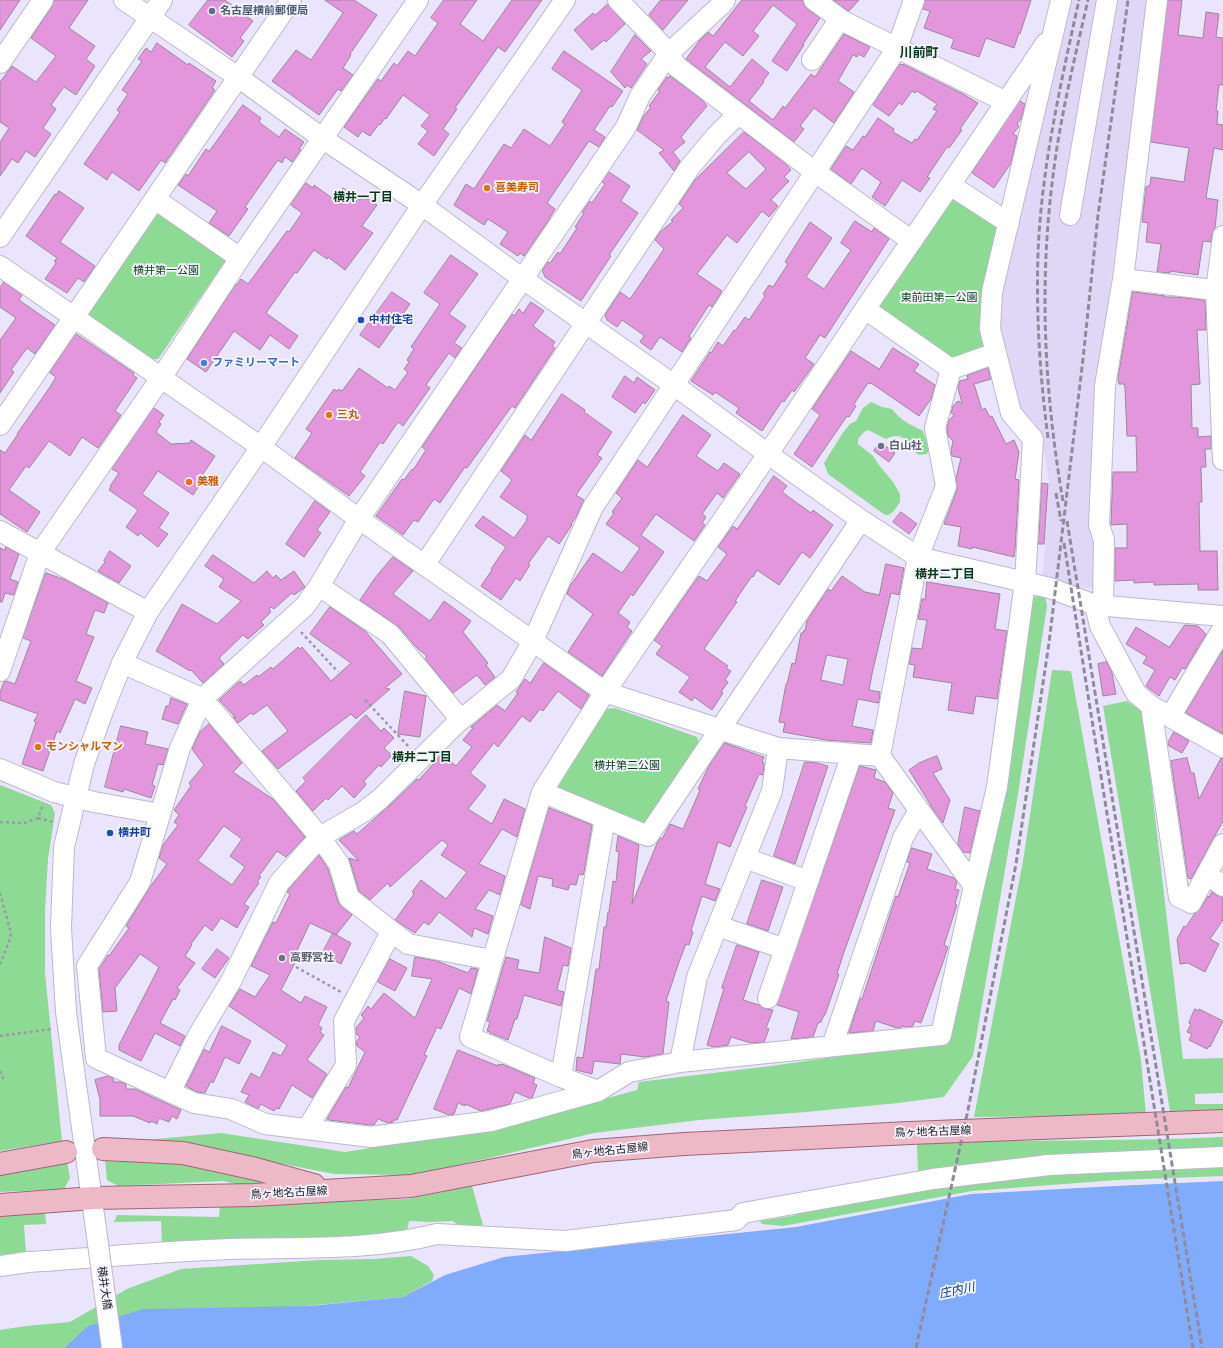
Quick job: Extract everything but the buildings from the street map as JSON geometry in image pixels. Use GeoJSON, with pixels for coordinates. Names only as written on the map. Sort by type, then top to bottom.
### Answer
{"type":"FeatureCollection","features":[{"type":"Feature","properties":{"kind":"main road","name":"鳥ヶ地名古屋線"},"geometry":{"type":"LineString","coordinates":[[0,1205],[93,1198],[254,1195],[411,1186],[593,1151],[684,1144],[910,1133],[1223,1121]]}},
{"type":"Feature","properties":{"kind":"main road"},"geometry":{"type":"LineString","coordinates":[[103,1149],[183,1153],[256,1169],[334,1190]]}},
{"type":"Feature","properties":{"kind":"main road"},"geometry":{"type":"LineString","coordinates":[[0,1164],[66,1152]]}},
{"type":"Feature","properties":{"kind":"street"},"geometry":{"type":"LineString","coordinates":[[0,63],[43,0]]}},
{"type":"Feature","properties":{"kind":"street"},"geometry":{"type":"LineString","coordinates":[[124,0],[238,77],[322,138],[422,205],[768,454],[861,520],[918,557],[1050,588],[1099,606],[1223,616]]}},
{"type":"Feature","properties":{"kind":"street"},"geometry":{"type":"LineString","coordinates":[[0,237],[162,0]]}},
{"type":"Feature","properties":{"kind":"street"},"geometry":{"type":"LineString","coordinates":[[0,425],[291,0]]}},
{"type":"Feature","properties":{"kind":"street"},"geometry":{"type":"LineString","coordinates":[[0,671],[40,553],[161,378],[240,258],[322,138],[418,0]]}},
{"type":"Feature","properties":{"kind":"street","name":"横井大橋"},"geometry":{"type":"LineString","coordinates":[[112,1348],[93,1198],[87,1166],[66,1012],[61,928],[64,847],[84,764],[122,663],[148,612],[261,447],[422,205],[565,0]]}},
{"type":"Feature","properties":{"kind":"street"},"geometry":{"type":"LineString","coordinates":[[618,0],[669,53],[676,66],[815,172],[912,240]]}},
{"type":"Feature","properties":{"kind":"street"},"geometry":{"type":"LineString","coordinates":[[725,0],[669,53],[640,96],[626,126],[359,519],[319,586],[305,606],[202,700],[180,748],[140,882],[87,966],[96,1058],[194,1103],[231,1109],[265,1124],[371,1137],[491,1121],[598,1091],[629,1072],[680,1062],[941,1035],[997,787],[1025,582],[1033,439],[1011,413],[990,329],[992,292],[1061,0]]}},
{"type":"Feature","properties":{"kind":"street"},"geometry":{"type":"LineString","coordinates":[[814,0],[840,18],[1006,102]]}},
{"type":"Feature","properties":{"kind":"street"},"geometry":{"type":"LineString","coordinates":[[170,1092],[199,1034],[231,981],[279,884],[320,837],[363,812],[380,799],[461,720],[511,679],[533,641],[593,507],[897,48],[914,0]]}},
{"type":"Feature","properties":{"kind":"street"},"geometry":{"type":"LineString","coordinates":[[1070,215],[1107,0]]}},
{"type":"Feature","properties":{"kind":"street"},"geometry":{"type":"LineString","coordinates":[[1157,0],[1122,280],[1105,386],[1099,525],[1104,540],[1099,606],[1100,626],[1136,694],[1151,706],[1223,747]]}},
{"type":"Feature","properties":{"kind":"street"},"geometry":{"type":"LineString","coordinates":[[812,60],[840,18]]}},
{"type":"Feature","properties":{"kind":"street"},"geometry":{"type":"LineString","coordinates":[[598,1091],[561,1077],[470,1037],[542,792],[605,692],[1052,34]]}},
{"type":"Feature","properties":{"kind":"street"},"geometry":{"type":"LineString","coordinates":[[425,564],[587,324],[690,167],[716,136],[738,114]]}},
{"type":"Feature","properties":{"kind":"street"},"geometry":{"type":"LineString","coordinates":[[950,185],[1009,223]]}},
{"type":"Feature","properties":{"kind":"street"},"geometry":{"type":"LineString","coordinates":[[155,199],[240,258]]}},
{"type":"Feature","properties":{"kind":"street"},"geometry":{"type":"LineString","coordinates":[[1223,236],[1219,291],[1223,460]]}},
{"type":"Feature","properties":{"kind":"street"},"geometry":{"type":"LineString","coordinates":[[0,266],[261,447],[359,519],[605,692],[778,748],[880,756]]}},
{"type":"Feature","properties":{"kind":"street"},"geometry":{"type":"LineString","coordinates":[[1122,280],[1219,291]]}},
{"type":"Feature","properties":{"kind":"street"},"geometry":{"type":"LineString","coordinates":[[865,308],[951,369]]}},
{"type":"Feature","properties":{"kind":"street"},"geometry":{"type":"LineString","coordinates":[[951,369],[996,353]]}},
{"type":"Feature","properties":{"kind":"street"},"geometry":{"type":"LineString","coordinates":[[951,369],[935,428],[946,486],[918,557],[880,756],[974,886]]}},
{"type":"Feature","properties":{"kind":"street"},"geometry":{"type":"LineString","coordinates":[[542,792],[648,836],[861,520]]}},
{"type":"Feature","properties":{"kind":"street"},"geometry":{"type":"LineString","coordinates":[[0,531],[148,612]]}},
{"type":"Feature","properties":{"kind":"street"},"geometry":{"type":"LineString","coordinates":[[319,586],[390,634],[461,720]]}},
{"type":"Feature","properties":{"kind":"street"},"geometry":{"type":"LineString","coordinates":[[1170,717],[1223,628]]}},
{"type":"Feature","properties":{"kind":"street"},"geometry":{"type":"LineString","coordinates":[[122,663],[197,696],[202,700],[320,837],[340,864],[349,898],[391,932],[408,944],[492,960]]}},
{"type":"Feature","properties":{"kind":"street"},"geometry":{"type":"LineString","coordinates":[[1151,706],[1179,897],[1191,903],[1223,844]]}},
{"type":"Feature","properties":{"kind":"street"},"geometry":{"type":"LineString","coordinates":[[680,1062],[697,977],[772,792],[778,748]]}},
{"type":"Feature","properties":{"kind":"street"},"geometry":{"type":"LineString","coordinates":[[768,998],[852,754]]}},
{"type":"Feature","properties":{"kind":"street"},"geometry":{"type":"LineString","coordinates":[[0,769],[54,792],[76,798],[160,814]]}},
{"type":"Feature","properties":{"kind":"street"},"geometry":{"type":"LineString","coordinates":[[832,1046],[903,838],[919,810]]}},
{"type":"Feature","properties":{"kind":"street"},"geometry":{"type":"LineString","coordinates":[[561,1077],[605,818]]}},
{"type":"Feature","properties":{"kind":"street"},"geometry":{"type":"LineString","coordinates":[[745,858],[808,881]]}},
{"type":"Feature","properties":{"kind":"street"},"geometry":{"type":"LineString","coordinates":[[1207,874],[1223,886]]}},
{"type":"Feature","properties":{"kind":"street"},"geometry":{"type":"LineString","coordinates":[[718,926],[785,949]]}},
{"type":"Feature","properties":{"kind":"street"},"geometry":{"type":"LineString","coordinates":[[307,1129],[346,1065],[344,1021],[391,932]]}},
{"type":"Feature","properties":{"kind":"street"},"geometry":{"type":"LineString","coordinates":[[0,1266],[28,1262],[229,1249],[362,1246],[416,1240],[437,1234],[565,1241],[736,1220],[743,1213],[949,1178],[1049,1165],[1223,1157]]}},
{"type":"Feature","properties":{"kind":"path"},"geometry":{"type":"LineString","coordinates":[[289,620],[338,672]]}},
{"type":"Feature","properties":{"kind":"path"},"geometry":{"type":"LineString","coordinates":[[365,700],[420,759]]}},
{"type":"Feature","properties":{"kind":"path"},"geometry":{"type":"LineString","coordinates":[[38,818],[44,802]]}},
{"type":"Feature","properties":{"kind":"path"},"geometry":{"type":"LineString","coordinates":[[0,822],[24,823],[38,818],[58,822]]}},
{"type":"Feature","properties":{"kind":"path"},"geometry":{"type":"LineString","coordinates":[[0,893],[11,933],[0,964]]}},
{"type":"Feature","properties":{"kind":"path"},"geometry":{"type":"LineString","coordinates":[[296,968],[355,1000]]}},
{"type":"Feature","properties":{"kind":"path"},"geometry":{"type":"LineString","coordinates":[[0,1036],[54,1029]]}},
{"type":"Feature","properties":{"kind":"path"},"geometry":{"type":"LineString","coordinates":[[0,1071],[3,1078],[0,1079]]}},
{"type":"Feature","properties":{"kind":"shaded area"},"geometry":{"type":"Polygon","coordinates":[[[1069,0],[1148,0],[1098,380],[1097,542],[1094,587],[1085,588],[1053,584],[1043,575],[1049,480],[1041,436],[1021,417],[996,326],[997,300],[1069,0]]]}},
{"type":"Feature","properties":{"kind":"green space","name":"東前田第一公園"},"geometry":{"type":"Polygon","coordinates":[[[958,196],[996,224],[999,235],[988,346],[952,362],[879,313],[880,304],[950,198],[958,196]]]}},
{"type":"Feature","properties":{"kind":"green space","name":"横井第一公園"},"geometry":{"type":"Polygon","coordinates":[[[160,209],[226,260],[158,359],[152,359],[89,315],[90,307],[154,211],[160,209]]]}},
{"type":"Feature","properties":{"kind":"green space"},"geometry":{"type":"Polygon","coordinates":[[[871,402],[882,407],[892,409],[902,419],[923,431],[929,449],[927,454],[919,455],[906,440],[898,436],[893,436],[886,439],[868,430],[858,439],[858,444],[873,456],[893,482],[900,494],[900,502],[893,512],[888,515],[885,515],[828,474],[824,463],[842,434],[850,424],[856,421],[863,408],[871,402]]]}},
{"type":"Feature","properties":{"kind":"green space"},"geometry":{"type":"Polygon","coordinates":[[[1045,594],[1047,606],[1018,794],[973,1056],[944,1097],[806,1112],[699,1120],[594,1133],[411,1175],[334,1174],[192,1146],[123,1142],[221,1133],[345,1152],[501,1127],[637,1090],[639,1082],[771,1066],[945,1041],[1031,598],[1045,594]]]}},
{"type":"Feature","properties":{"kind":"green space"},"geometry":{"type":"Polygon","coordinates":[[[1052,670],[1071,671],[1141,1060],[1146,1115],[974,1117],[1023,861],[1052,670]]]}},
{"type":"Feature","properties":{"kind":"green space"},"geometry":{"type":"Polygon","coordinates":[[[1127,701],[1143,712],[1183,1059],[1223,1058],[1223,1093],[1195,1094],[1195,1104],[1223,1104],[1223,1113],[1171,1117],[1103,706],[1127,701]]]}},
{"type":"Feature","properties":{"kind":"green space","name":"横井第二公園"},"geometry":{"type":"Polygon","coordinates":[[[615,708],[697,737],[701,747],[648,824],[642,827],[560,794],[556,784],[606,709],[615,708]]]}},
{"type":"Feature","properties":{"kind":"green space"},"geometry":{"type":"Polygon","coordinates":[[[0,785],[51,805],[55,813],[48,859],[45,911],[45,973],[62,1141],[0,1151],[0,785]]]}},
{"type":"Feature","properties":{"kind":"green space"},"geometry":{"type":"Polygon","coordinates":[[[1223,1137],[1223,1151],[918,1174],[917,1143],[1223,1137]]]}},
{"type":"Feature","properties":{"kind":"green space"},"geometry":{"type":"Polygon","coordinates":[[[67,1161],[70,1178],[64,1189],[0,1192],[0,1173],[67,1161]]]}},
{"type":"Feature","properties":{"kind":"green space"},"geometry":{"type":"Polygon","coordinates":[[[105,1161],[182,1164],[279,1183],[255,1188],[223,1181],[118,1186],[107,1180],[105,1161]]]}},
{"type":"Feature","properties":{"kind":"green space"},"geometry":{"type":"Polygon","coordinates":[[[1223,1165],[1223,1176],[1117,1180],[972,1191],[783,1226],[762,1224],[760,1221],[792,1216],[815,1208],[1010,1176],[1223,1165]]]}},
{"type":"Feature","properties":{"kind":"green space"},"geometry":{"type":"Polygon","coordinates":[[[472,1186],[483,1225],[459,1226],[453,1221],[409,1221],[407,1232],[360,1236],[162,1243],[161,1221],[114,1222],[117,1215],[219,1217],[220,1204],[408,1199],[472,1186]]]}},
{"type":"Feature","properties":{"kind":"green space"},"geometry":{"type":"Polygon","coordinates":[[[45,1213],[46,1224],[24,1225],[26,1253],[0,1255],[0,1215],[45,1213]]]}},
{"type":"Feature","properties":{"kind":"green space"},"geometry":{"type":"Polygon","coordinates":[[[411,1256],[428,1266],[434,1275],[432,1281],[403,1297],[89,1326],[64,1348],[0,1348],[0,1330],[70,1322],[127,1289],[181,1269],[411,1256]]]}},
{"type":"Feature","properties":{"kind":"water","name":"庄内川"},"geometry":{"type":"Polygon","coordinates":[[[1223,1181],[1223,1348],[64,1348],[88,1326],[143,1309],[310,1306],[403,1297],[445,1275],[504,1257],[796,1227],[971,1194],[1223,1181]]]}},
{"type":"Feature","properties":{"kind":"railway"},"geometry":{"type":"LineString","coordinates":[[1048,438],[1038,323],[1038,254],[1040,222],[1043,190],[1053,126],[1079,0]]}},
{"type":"Feature","properties":{"kind":"railway"},"geometry":{"type":"LineString","coordinates":[[1063,501],[1048,383],[1045,303],[1046,263],[1048,224],[1055,161],[1067,92],[1088,0]]}},
{"type":"Feature","properties":{"kind":"railway"},"geometry":{"type":"LineString","coordinates":[[916,1348],[968,1110],[1016,864],[1049,643],[1083,359],[1098,215],[1128,0]]}},
{"type":"Feature","properties":{"kind":"railway"},"geometry":{"type":"LineString","coordinates":[[1056,493],[1061,521]]}},
{"type":"Feature","properties":{"kind":"railway"},"geometry":{"type":"LineString","coordinates":[[1067,521],[1202,1348]]}},
{"type":"Feature","properties":{"kind":"railway"},"geometry":{"type":"LineString","coordinates":[[1064,543],[1193,1348]]}},
{"type":"Feature","properties":{"kind":"place","name":"名古屋横前郵便局"},"geometry":{"type":"Point","coordinates":[212,11]}},
{"type":"Feature","properties":{"kind":"place","name":"喜美寿司"},"geometry":{"type":"Point","coordinates":[487,188]}},
{"type":"Feature","properties":{"kind":"place","name":"中村住宅"},"geometry":{"type":"Point","coordinates":[361,320]}},
{"type":"Feature","properties":{"kind":"place","name":"ファミリーマート"},"geometry":{"type":"Point","coordinates":[204,363]}},
{"type":"Feature","properties":{"kind":"place","name":"三丸"},"geometry":{"type":"Point","coordinates":[329,415]}},
{"type":"Feature","properties":{"kind":"place","name":"白山社"},"geometry":{"type":"Point","coordinates":[881,446]}},
{"type":"Feature","properties":{"kind":"place","name":"美雅"},"geometry":{"type":"Point","coordinates":[189,482]}},
{"type":"Feature","properties":{"kind":"place","name":"モンシャルマン"},"geometry":{"type":"Point","coordinates":[38,747]}},
{"type":"Feature","properties":{"kind":"place","name":"横井町"},"geometry":{"type":"Point","coordinates":[110,833]}},
{"type":"Feature","properties":{"kind":"place","name":"高野宮社"},"geometry":{"type":"Point","coordinates":[282,958]}},
{"type":"Feature","properties":{"kind":"district","name":"川前町"},"geometry":{"type":"Point","coordinates":[919,53]}},
{"type":"Feature","properties":{"kind":"district","name":"横井一丁目"},"geometry":{"type":"Point","coordinates":[363,198]}},
{"type":"Feature","properties":{"kind":"district","name":"横井二丁目"},"geometry":{"type":"Point","coordinates":[945,575]}},
{"type":"Feature","properties":{"kind":"district","name":"横井二丁目"},"geometry":{"type":"Point","coordinates":[422,758]}}]}
